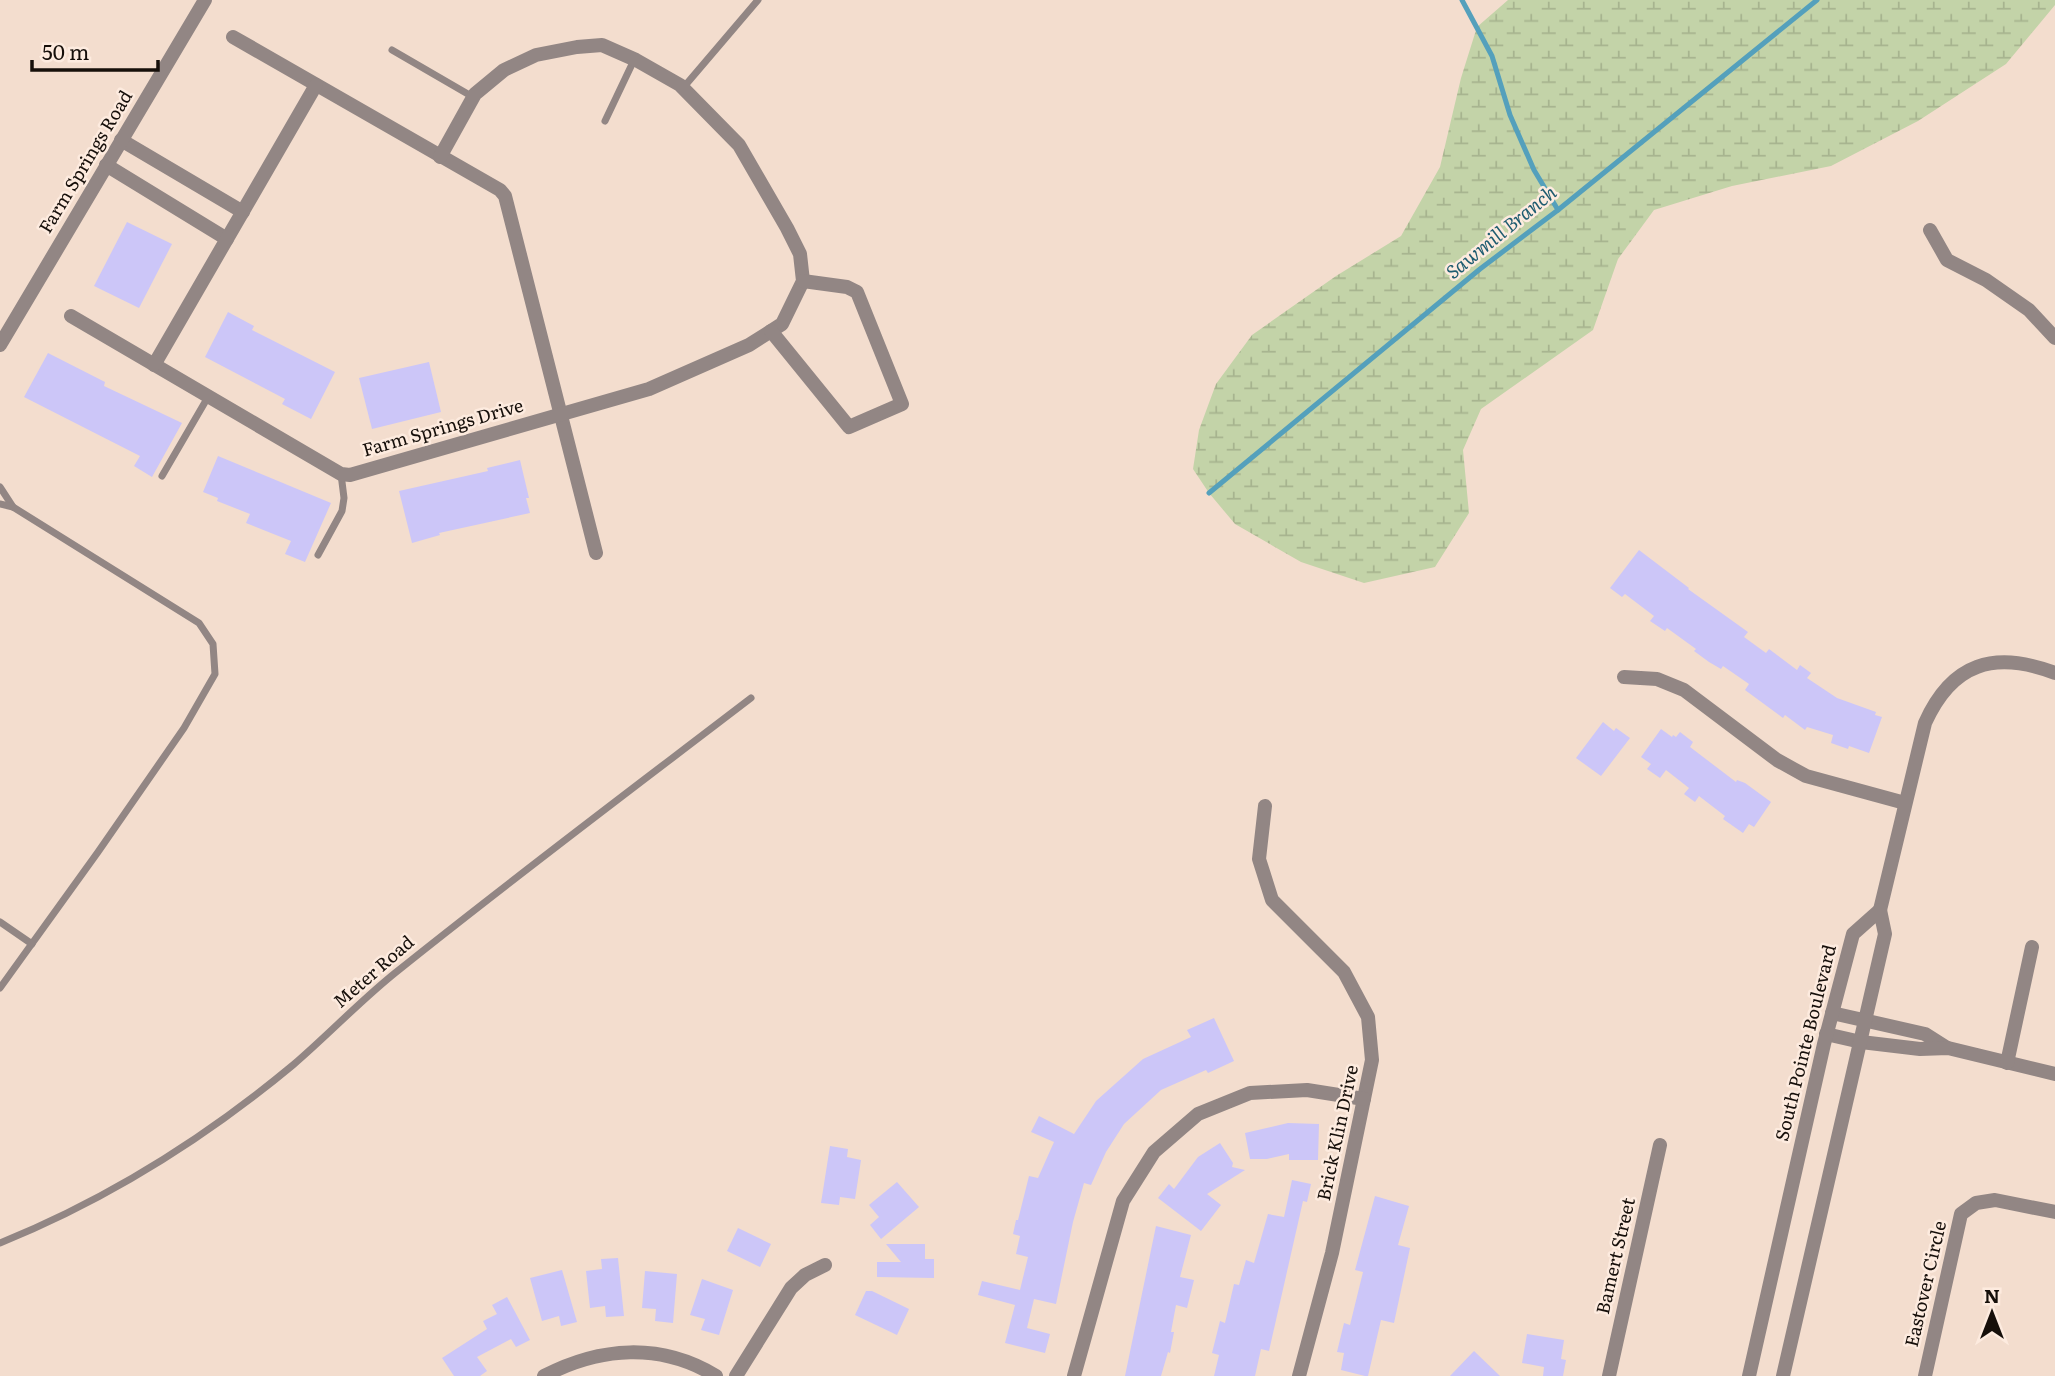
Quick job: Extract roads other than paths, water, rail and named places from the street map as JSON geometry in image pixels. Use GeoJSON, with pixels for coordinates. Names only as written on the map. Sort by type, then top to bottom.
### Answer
{"type":"FeatureCollection","features":[{"type":"Feature","properties":{"kind":"street","name":"Farm Springs Road"},"geometry":{"type":"LineString","coordinates":[[0,345],[205,0]]}},
{"type":"Feature","properties":{"kind":"street"},"geometry":{"type":"LineString","coordinates":[[233,37],[505,195],[596,554]]}},
{"type":"Feature","properties":{"kind":"street"},"geometry":{"type":"LineString","coordinates":[[440,157],[474,97],[504,70],[536,55],[602,45],[634,60],[683,88],[738,145],[792,237],[800,254],[803,281],[847,287],[857,292],[902,404],[849,427],[771,331]]}},
{"type":"Feature","properties":{"kind":"street"},"geometry":{"type":"LineString","coordinates":[[154,365],[316,85]]}},
{"type":"Feature","properties":{"kind":"street"},"geometry":{"type":"LineString","coordinates":[[121,140],[243,212]]}},
{"type":"Feature","properties":{"kind":"street"},"geometry":{"type":"LineString","coordinates":[[106,165],[227,239]]}},
{"type":"Feature","properties":{"kind":"street"},"geometry":{"type":"LineString","coordinates":[[1930,230],[1947,260],[1986,280],[2029,310],[2055,338]]}},
{"type":"Feature","properties":{"kind":"street","name":"Farm Springs Drive"},"geometry":{"type":"LineString","coordinates":[[341,474],[350,475],[649,390],[749,345],[782,324],[803,281]]}},
{"type":"Feature","properties":{"kind":"street"},"geometry":{"type":"LineString","coordinates":[[71,316],[341,474]]}},
{"type":"Feature","properties":{"kind":"street"},"geometry":{"type":"LineString","coordinates":[[1783,1376],[1885,934],[1880,910],[1925,723],[1936,700],[1954,679],[1973,668],[1992,663],[2017,663],[2055,673]]}},
{"type":"Feature","properties":{"kind":"street"},"geometry":{"type":"LineString","coordinates":[[1624,677],[1657,679],[1684,690],[1777,760],[1806,776],[1905,803]]}},
{"type":"Feature","properties":{"kind":"street","name":"Brick Klin Drive"},"geometry":{"type":"LineString","coordinates":[[1265,806],[1259,859],[1272,900],[1345,972],[1368,1017],[1372,1060],[1332,1254],[1299,1376]]}},
{"type":"Feature","properties":{"kind":"street","name":"South Pointe Boulevard"},"geometry":{"type":"LineString","coordinates":[[1749,1376],[1826,1034],[1853,934],[1880,910]]}},
{"type":"Feature","properties":{"kind":"street"},"geometry":{"type":"LineString","coordinates":[[2007,1063],[2032,947]]}},
{"type":"Feature","properties":{"kind":"street"},"geometry":{"type":"LineString","coordinates":[[1832,1013],[1925,1034],[1948,1048]]}},
{"type":"Feature","properties":{"kind":"street"},"geometry":{"type":"LineString","coordinates":[[1826,1034],[1861,1042],[1920,1049],[1948,1048],[2055,1074]]}},
{"type":"Feature","properties":{"kind":"street"},"geometry":{"type":"LineString","coordinates":[[1074,1376],[1123,1201],[1154,1152],[1198,1114],[1250,1093],[1307,1090],[1364,1099]]}},
{"type":"Feature","properties":{"kind":"street","name":"Bamert Street"},"geometry":{"type":"LineString","coordinates":[[1609,1376],[1660,1145]]}},
{"type":"Feature","properties":{"kind":"street","name":"Eastover Circle"},"geometry":{"type":"LineString","coordinates":[[1925,1376],[1961,1214],[1976,1203],[1996,1200],[2055,1212]]}},
{"type":"Feature","properties":{"kind":"street"},"geometry":{"type":"LineString","coordinates":[[736,1376],[791,1288],[805,1275],[825,1265]]}},
{"type":"Feature","properties":{"kind":"street"},"geometry":{"type":"LineString","coordinates":[[544,1376],[570,1362],[605,1353],[640,1352],[674,1357],[716,1376]]}},
{"type":"Feature","properties":{"kind":"lane"},"geometry":{"type":"LineString","coordinates":[[683,88],[758,0]]}},
{"type":"Feature","properties":{"kind":"lane"},"geometry":{"type":"LineString","coordinates":[[392,50],[474,97]]}},
{"type":"Feature","properties":{"kind":"lane"},"geometry":{"type":"LineString","coordinates":[[605,121],[634,60]]}},
{"type":"Feature","properties":{"kind":"lane"},"geometry":{"type":"LineString","coordinates":[[162,476],[209,396]]}},
{"type":"Feature","properties":{"kind":"lane"},"geometry":{"type":"LineString","coordinates":[[318,555],[342,511],[344,498],[341,474]]}},
{"type":"Feature","properties":{"kind":"lane"},"geometry":{"type":"LineString","coordinates":[[0,487],[13,507]]}},
{"type":"Feature","properties":{"kind":"lane"},"geometry":{"type":"LineString","coordinates":[[0,504],[13,507],[199,624],[213,644],[215,674],[176,739],[0,988]]}},
{"type":"Feature","properties":{"kind":"lane","name":"Meter Road"},"geometry":{"type":"LineString","coordinates":[[0,1243],[39,1227],[121,1185],[210,1129],[293,1064],[370,993],[486,899],[751,698]]}},
{"type":"Feature","properties":{"kind":"lane"},"geometry":{"type":"LineString","coordinates":[[0,922],[32,944]]}},
{"type":"Feature","properties":{"kind":"waterway"},"geometry":{"type":"LineString","coordinates":[[1462,0],[1492,56],[1510,115],[1534,170],[1558,210]]}},
{"type":"Feature","properties":{"kind":"waterway","name":"Sawmill Branch"},"geometry":{"type":"LineString","coordinates":[[1209,493],[1480,269],[1558,210],[1817,0]]}}]}
